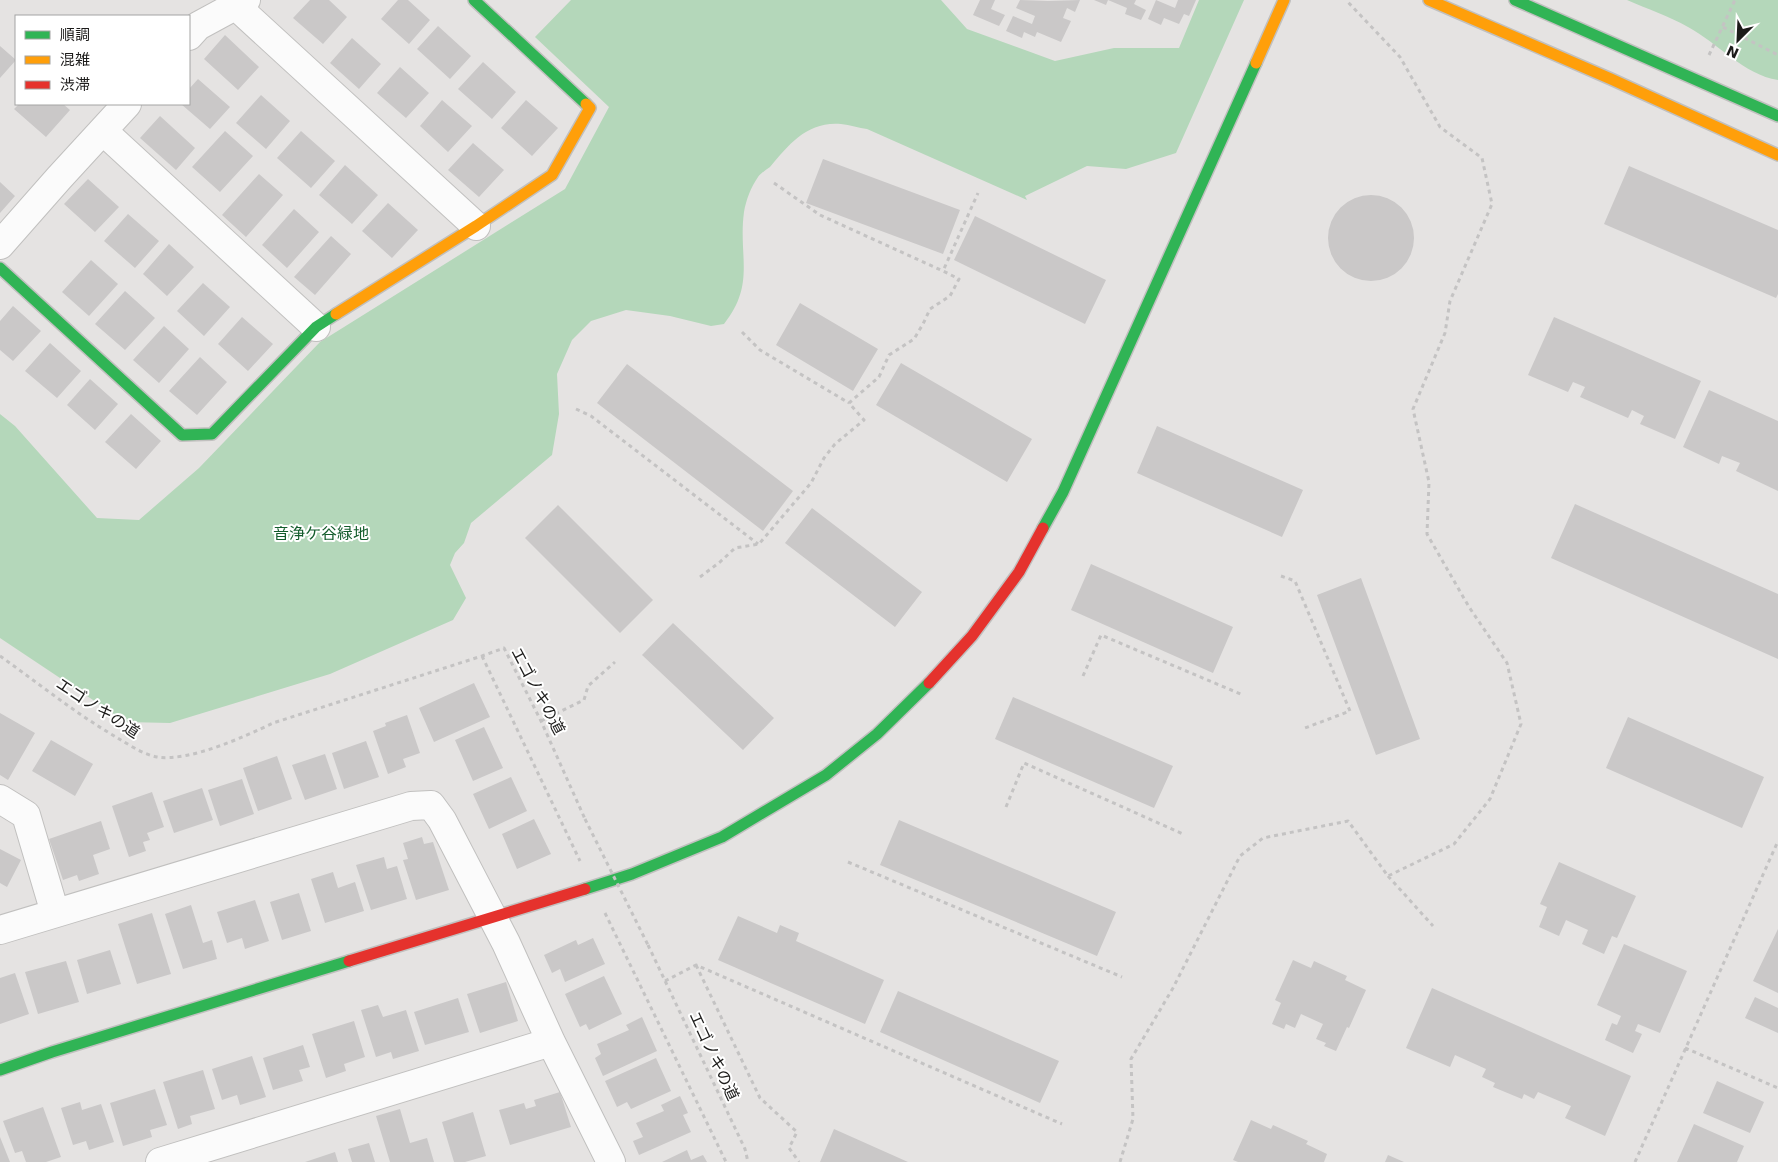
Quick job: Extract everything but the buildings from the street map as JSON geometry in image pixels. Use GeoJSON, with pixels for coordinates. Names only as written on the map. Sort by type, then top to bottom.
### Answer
{"type":"FeatureCollection","features":[{"type":"Feature","properties":{"kind":"street"},"geometry":{"type":"LineString","coordinates":[[0,268],[182,435],[212,434],[316,327],[476,226],[552,175],[590,108],[474,0]]}},
{"type":"Feature","properties":{"kind":"street"},"geometry":{"type":"LineString","coordinates":[[0,1070],[52,1052],[632,874],[722,837],[826,775],[877,734],[931,682],[972,636],[1019,572],[1063,492],[1284,0]]}},
{"type":"Feature","properties":{"kind":"street"},"geometry":{"type":"LineString","coordinates":[[1429,0],[1602,75],[1778,155]]}},
{"type":"Feature","properties":{"kind":"street"},"geometry":{"type":"LineString","coordinates":[[1515,0],[1778,116]]}},
{"type":"Feature","properties":{"kind":"street"},"geometry":{"type":"LineString","coordinates":[[190,35],[198,26],[241,3],[476,226]]}},
{"type":"Feature","properties":{"kind":"street"},"geometry":{"type":"LineString","coordinates":[[0,246],[126,105]]}},
{"type":"Feature","properties":{"kind":"street"},"geometry":{"type":"LineString","coordinates":[[103,131],[316,327]]}},
{"type":"Feature","properties":{"kind":"street"},"geometry":{"type":"LineString","coordinates":[[0,799],[26,815],[55,913]]}},
{"type":"Feature","properties":{"kind":"street"},"geometry":{"type":"LineString","coordinates":[[0,930],[411,806],[430,805],[442,820],[493,918],[551,1042],[611,1162]]}},
{"type":"Feature","properties":{"kind":"street"},"geometry":{"type":"LineString","coordinates":[[160,1162],[551,1042]]}},
{"type":"Feature","properties":{"kind":"path"},"geometry":{"type":"LineString","coordinates":[[1346,0],[1400,57],[1440,127],[1482,158],[1492,204],[1450,301],[1445,333],[1413,409],[1429,482],[1427,534],[1469,607],[1507,663],[1521,724],[1490,799],[1454,844],[1388,876]]}},
{"type":"Feature","properties":{"kind":"path"},"geometry":{"type":"LineString","coordinates":[[1697,80],[1735,0]]}},
{"type":"Feature","properties":{"kind":"path"},"geometry":{"type":"LineString","coordinates":[[1722,27],[1778,55]]}},
{"type":"Feature","properties":{"kind":"path"},"geometry":{"type":"LineString","coordinates":[[774,183],[820,215],[959,279],[950,296],[930,309],[914,339],[888,355],[879,377],[849,403]]}},
{"type":"Feature","properties":{"kind":"path"},"geometry":{"type":"LineString","coordinates":[[943,270],[978,193]]}},
{"type":"Feature","properties":{"kind":"path"},"geometry":{"type":"LineString","coordinates":[[700,576],[720,562],[735,548],[759,544],[811,484],[824,458],[836,444],[864,420],[849,403],[760,350],[742,332]]}},
{"type":"Feature","properties":{"kind":"path"},"geometry":{"type":"LineString","coordinates":[[576,408],[591,416],[759,544]]}},
{"type":"Feature","properties":{"kind":"path"},"geometry":{"type":"LineString","coordinates":[[1281,576],[1295,580],[1350,711],[1305,728]]}},
{"type":"Feature","properties":{"kind":"path"},"geometry":{"type":"LineString","coordinates":[[1083,676],[1101,635],[1243,695]]}},
{"type":"Feature","properties":{"kind":"path","name":"エゴノキの道"},"geometry":{"type":"LineString","coordinates":[[0,656],[97,726],[135,748],[156,757],[192,754],[244,736],[273,723],[504,648],[541,721],[585,819],[648,945],[745,1149],[748,1162]]}},
{"type":"Feature","properties":{"kind":"path"},"geometry":{"type":"LineString","coordinates":[[482,656],[581,863]]}},
{"type":"Feature","properties":{"kind":"path"},"geometry":{"type":"LineString","coordinates":[[541,721],[584,700],[588,686],[615,662]]}},
{"type":"Feature","properties":{"kind":"path"},"geometry":{"type":"LineString","coordinates":[[1006,807],[1024,763],[1183,834]]}},
{"type":"Feature","properties":{"kind":"path"},"geometry":{"type":"LineString","coordinates":[[1120,1162],[1134,1119],[1131,1058],[1173,988],[1240,856],[1263,838],[1348,821],[1388,876],[1433,926]]}},
{"type":"Feature","properties":{"kind":"path"},"geometry":{"type":"LineString","coordinates":[[1635,1162],[1778,841]]}},
{"type":"Feature","properties":{"kind":"path"},"geometry":{"type":"LineString","coordinates":[[848,862],[1122,977]]}},
{"type":"Feature","properties":{"kind":"path"},"geometry":{"type":"LineString","coordinates":[[605,912],[726,1162]]}},
{"type":"Feature","properties":{"kind":"path"},"geometry":{"type":"LineString","coordinates":[[665,981],[696,965]]}},
{"type":"Feature","properties":{"kind":"path"},"geometry":{"type":"LineString","coordinates":[[696,965],[1062,1124]]}},
{"type":"Feature","properties":{"kind":"path"},"geometry":{"type":"LineString","coordinates":[[696,965],[760,1098],[797,1132],[789,1148],[799,1162]]}},
{"type":"Feature","properties":{"kind":"path"},"geometry":{"type":"LineString","coordinates":[[1685,1048],[1778,1088]]}},
{"type":"Feature","properties":{"kind":"green space","name":"音浄ケ谷緑地"},"geometry":{"type":"Polygon","coordinates":[[[571,0],[941,0],[967,29],[1055,61],[1114,48],[1179,48],[1199,0],[1244,0],[1176,153],[1126,169],[1087,166],[1025,196],[1027,200],[867,129],[841,124],[829,124],[809,130],[792,142],[770,167],[759,176],[749,194],[744,212],[743,283],[734,310],[724,324],[711,326],[670,316],[626,310],[591,321],[572,340],[557,374],[559,414],[552,455],[471,523],[464,543],[455,553],[450,565],[466,598],[453,620],[330,674],[170,723],[126,722],[0,638],[0,414],[15,426],[97,518],[139,520],[199,468],[320,342],[565,189],[609,107],[535,37],[571,0]]]}},
{"type":"Feature","properties":{"kind":"green space"},"geometry":{"type":"Polygon","coordinates":[[[1627,0],[1778,0],[1778,80],[1754,72],[1742,65],[1681,23],[1627,0]]]}},
{"type":"Feature","properties":{"kind":"traffic: fast"},"geometry":{"type":"LineString","coordinates":[[474,0],[586,104]]}},
{"type":"Feature","properties":{"kind":"traffic: fast"},"geometry":{"type":"LineString","coordinates":[[1515,0],[1778,116]]}},
{"type":"Feature","properties":{"kind":"traffic: fast"},"geometry":{"type":"LineString","coordinates":[[1043,528],[1063,492],[1256,63]]}},
{"type":"Feature","properties":{"kind":"traffic: fast"},"geometry":{"type":"LineString","coordinates":[[0,268],[182,435],[212,434],[316,327],[336,314]]}},
{"type":"Feature","properties":{"kind":"traffic: fast"},"geometry":{"type":"LineString","coordinates":[[585,889],[632,874],[722,837],[826,775],[877,734],[929,683]]}},
{"type":"Feature","properties":{"kind":"traffic: fast"},"geometry":{"type":"LineString","coordinates":[[0,1070],[52,1052],[349,961]]}},
{"type":"Feature","properties":{"kind":"traffic: slow"},"geometry":{"type":"LineString","coordinates":[[1256,63],[1284,0]]}},
{"type":"Feature","properties":{"kind":"traffic: slow"},"geometry":{"type":"LineString","coordinates":[[1429,0],[1611,79],[1778,155]]}},
{"type":"Feature","properties":{"kind":"traffic: slow"},"geometry":{"type":"LineString","coordinates":[[336,314],[476,226],[552,175],[590,108],[586,104]]}},
{"type":"Feature","properties":{"kind":"traffic: jam"},"geometry":{"type":"LineString","coordinates":[[929,683],[972,636],[1019,572],[1043,528]]}},
{"type":"Feature","properties":{"kind":"traffic: jam"},"geometry":{"type":"LineString","coordinates":[[349,961],[585,889]]}}]}
